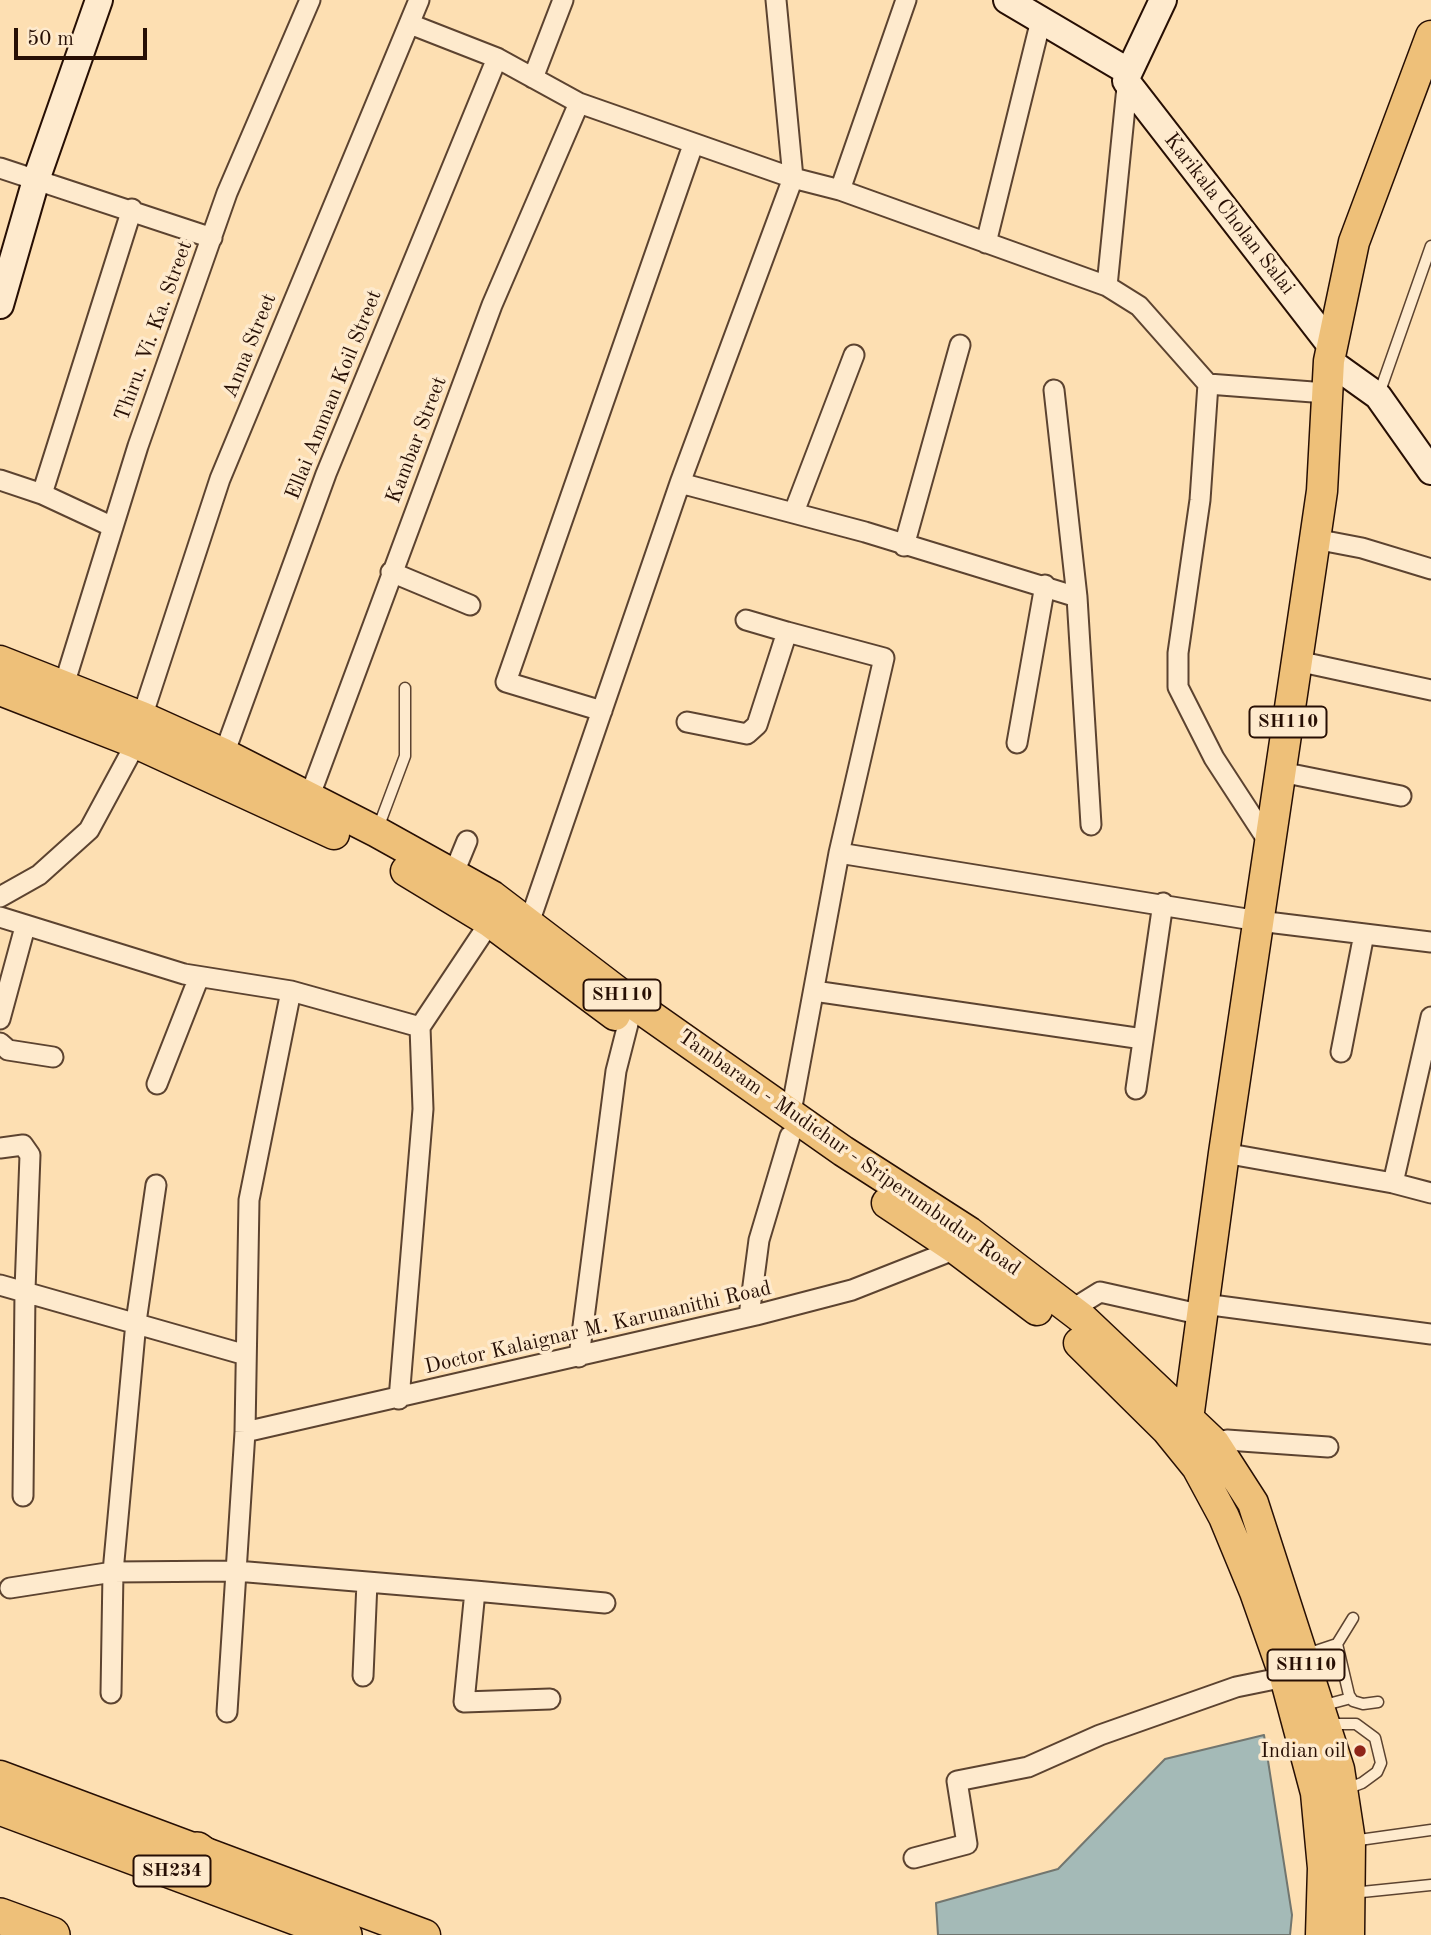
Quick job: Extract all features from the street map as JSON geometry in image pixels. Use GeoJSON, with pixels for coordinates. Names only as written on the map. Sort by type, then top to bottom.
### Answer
{"type":"FeatureCollection","features":[{"type":"Feature","properties":{"kind":"highway","name":"SH234"},"geometry":{"type":"LineString","coordinates":[[0,1807],[344,1935]]}},
{"type":"Feature","properties":{"kind":"highway"},"geometry":{"type":"LineString","coordinates":[[197,1850],[276,1910]]}},
{"type":"Feature","properties":{"kind":"highway"},"geometry":{"type":"LineString","coordinates":[[0,1916],[52,1935]]}},
{"type":"Feature","properties":{"kind":"main road","name":"SH110"},"geometry":{"type":"LineString","coordinates":[[1178,1425],[1204,1310],[1224,1153],[1322,491],[1325,393],[1330,354],[1354,242],[1431,36]]}},
{"type":"Feature","properties":{"kind":"main road","name":"Tambaram - Mudichur - Sriperumbudur Road"},"geometry":{"type":"LineString","coordinates":[[0,662],[64,685],[139,730],[399,867],[491,922],[628,1024],[790,1124],[843,1151],[962,1240],[1070,1310],[1178,1425],[1294,1666],[1323,1715],[1343,1790],[1350,1841],[1352,1893],[1349,1935]]}},
{"type":"Feature","properties":{"kind":"main road","name":"Tambaram - Mudichur - Sriperumbudur Road"},"geometry":{"type":"LineString","coordinates":[[0,690],[224,754],[377,832],[453,875],[529,923],[790,1124]]}},
{"type":"Feature","properties":{"kind":"main road","name":"Tambaram - Mudichur - Sriperumbudur Road"},"geometry":{"type":"LineString","coordinates":[[962,1240],[1178,1425],[1215,1444],[1252,1503],[1294,1666],[1316,1793],[1323,1868],[1321,1935]]}},
{"type":"Feature","properties":{"kind":"main road"},"geometry":{"type":"LineString","coordinates":[[0,1776],[425,1935]]}},
{"type":"Feature","properties":{"kind":"street"},"geometry":{"type":"LineString","coordinates":[[0,304],[36,180],[99,0]]}},
{"type":"Feature","properties":{"kind":"street","name":"Thiru. Vi. Ka. Street"},"geometry":{"type":"LineString","coordinates":[[64,685],[138,446],[228,193],[310,0]]}},
{"type":"Feature","properties":{"kind":"street","name":"Anna Street"},"geometry":{"type":"LineString","coordinates":[[0,897],[39,875],[89,830],[139,730],[220,479],[419,0]]}},
{"type":"Feature","properties":{"kind":"street"},"geometry":{"type":"LineString","coordinates":[[533,78],[563,0]]}},
{"type":"Feature","properties":{"kind":"street"},"geometry":{"type":"LineString","coordinates":[[529,923],[680,483],[793,178],[776,0]]}},
{"type":"Feature","properties":{"kind":"street"},"geometry":{"type":"LineString","coordinates":[[840,190],[906,0]]}},
{"type":"Feature","properties":{"kind":"street","name":"Karikala Cholan Salai"},"geometry":{"type":"LineString","coordinates":[[1007,0],[1128,77],[1330,354],[1378,396],[1431,471]]}},
{"type":"Feature","properties":{"kind":"street"},"geometry":{"type":"LineString","coordinates":[[1107,286],[1128,77],[1163,0]]}},
{"type":"Feature","properties":{"kind":"street"},"geometry":{"type":"LineString","coordinates":[[986,243],[1041,20]]}},
{"type":"Feature","properties":{"kind":"street"},"geometry":{"type":"LineString","coordinates":[[410,24],[497,58],[579,103],[693,145],[793,178],[840,190],[1107,286],[1139,306],[1208,384],[1325,393]]}},
{"type":"Feature","properties":{"kind":"street","name":"Ellai Amman Koil Street"},"geometry":{"type":"LineString","coordinates":[[224,754],[326,474],[497,58]]}},
{"type":"Feature","properties":{"kind":"street","name":"Kambar Street"},"geometry":{"type":"LineString","coordinates":[[309,798],[492,305],[579,103]]}},
{"type":"Feature","properties":{"kind":"street"},"geometry":{"type":"LineString","coordinates":[[602,711],[506,682],[693,145]]}},
{"type":"Feature","properties":{"kind":"street"},"geometry":{"type":"LineString","coordinates":[[0,168],[132,209],[212,238]]}},
{"type":"Feature","properties":{"kind":"street"},"geometry":{"type":"LineString","coordinates":[[42,494],[132,209]]}},
{"type":"Feature","properties":{"kind":"street"},"geometry":{"type":"LineString","coordinates":[[904,546],[960,345]]}},
{"type":"Feature","properties":{"kind":"street"},"geometry":{"type":"LineString","coordinates":[[794,512],[854,355]]}},
{"type":"Feature","properties":{"kind":"street"},"geometry":{"type":"LineString","coordinates":[[1208,384],[1200,500],[1178,653],[1178,687],[1214,758],[1270,844]]}},
{"type":"Feature","properties":{"kind":"street"},"geometry":{"type":"LineString","coordinates":[[1054,390],[1077,597],[1091,825]]}},
{"type":"Feature","properties":{"kind":"street"},"geometry":{"type":"LineString","coordinates":[[0,480],[42,494],[113,527]]}},
{"type":"Feature","properties":{"kind":"street"},"geometry":{"type":"LineString","coordinates":[[680,483],[794,512],[1045,585],[1077,597]]}},
{"type":"Feature","properties":{"kind":"street"},"geometry":{"type":"LineString","coordinates":[[1315,539],[1362,548],[1431,569]]}},
{"type":"Feature","properties":{"kind":"street"},"geometry":{"type":"LineString","coordinates":[[391,572],[470,605]]}},
{"type":"Feature","properties":{"kind":"street"},"geometry":{"type":"LineString","coordinates":[[1017,743],[1045,585]]}},
{"type":"Feature","properties":{"kind":"street"},"geometry":{"type":"LineString","coordinates":[[746,620],[884,658],[839,853],[790,1124],[759,1240],[749,1317]]}},
{"type":"Feature","properties":{"kind":"street"},"geometry":{"type":"LineString","coordinates":[[687,722],[747,734],[757,725],[787,632]]}},
{"type":"Feature","properties":{"kind":"street"},"geometry":{"type":"LineString","coordinates":[[1297,661],[1431,690]]}},
{"type":"Feature","properties":{"kind":"street"},"geometry":{"type":"LineString","coordinates":[[1280,772],[1401,796]]}},
{"type":"Feature","properties":{"kind":"street"},"geometry":{"type":"LineString","coordinates":[[453,875],[467,841]]}},
{"type":"Feature","properties":{"kind":"street"},"geometry":{"type":"LineString","coordinates":[[839,853],[1163,903],[1259,921],[1431,942]]}},
{"type":"Feature","properties":{"kind":"street"},"geometry":{"type":"LineString","coordinates":[[1136,1089],[1163,903]]}},
{"type":"Feature","properties":{"kind":"street"},"geometry":{"type":"LineString","coordinates":[[0,918],[199,977],[291,991],[420,1027]]}},
{"type":"Feature","properties":{"kind":"street"},"geometry":{"type":"LineString","coordinates":[[399,1399],[423,1108],[420,1027],[491,922]]}},
{"type":"Feature","properties":{"kind":"street"},"geometry":{"type":"LineString","coordinates":[[0,1019],[25,927]]}},
{"type":"Feature","properties":{"kind":"street"},"geometry":{"type":"LineString","coordinates":[[1341,1052],[1364,934]]}},
{"type":"Feature","properties":{"kind":"street"},"geometry":{"type":"LineString","coordinates":[[157,1084],[199,977]]}},
{"type":"Feature","properties":{"kind":"street"},"geometry":{"type":"LineString","coordinates":[[227,1712],[245,1432],[250,1200],[291,991]]}},
{"type":"Feature","properties":{"kind":"street"},"geometry":{"type":"LineString","coordinates":[[814,991],[1143,1039]]}},
{"type":"Feature","properties":{"kind":"street"},"geometry":{"type":"LineString","coordinates":[[1393,1182],[1431,1017]]}},
{"type":"Feature","properties":{"kind":"street"},"geometry":{"type":"LineString","coordinates":[[579,1356],[616,1071],[628,1024]]}},
{"type":"Feature","properties":{"kind":"street"},"geometry":{"type":"LineString","coordinates":[[0,1043],[8,1050],[53,1057]]}},
{"type":"Feature","properties":{"kind":"street"},"geometry":{"type":"LineString","coordinates":[[0,1148],[23,1145],[30,1155],[24,1290],[23,1496]]}},
{"type":"Feature","properties":{"kind":"street"},"geometry":{"type":"LineString","coordinates":[[1224,1153],[1393,1182],[1431,1193]]}},
{"type":"Feature","properties":{"kind":"street"},"geometry":{"type":"LineString","coordinates":[[111,1693],[113,1572],[136,1322],[156,1185]]}},
{"type":"Feature","properties":{"kind":"street","name":"Doctor Kalaignar M. Karunanithi Road"},"geometry":{"type":"LineString","coordinates":[[245,1432],[399,1399],[749,1317],[852,1290],[962,1240]]}},
{"type":"Feature","properties":{"kind":"street"},"geometry":{"type":"LineString","coordinates":[[0,1285],[246,1355]]}},
{"type":"Feature","properties":{"kind":"street"},"geometry":{"type":"LineString","coordinates":[[1070,1310],[1100,1292],[1204,1310],[1431,1334]]}},
{"type":"Feature","properties":{"kind":"street"},"geometry":{"type":"LineString","coordinates":[[1215,1444],[1227,1440],[1328,1447]]}},
{"type":"Feature","properties":{"kind":"street"},"geometry":{"type":"LineString","coordinates":[[10,1588],[113,1572],[236,1571],[605,1603]]}},
{"type":"Feature","properties":{"kind":"street"},"geometry":{"type":"LineString","coordinates":[[363,1676],[367,1582]]}},
{"type":"Feature","properties":{"kind":"street"},"geometry":{"type":"LineString","coordinates":[[475,1591],[464,1702],[550,1699]]}},
{"type":"Feature","properties":{"kind":"street"},"geometry":{"type":"LineString","coordinates":[[914,1858],[967,1844],[957,1781],[1028,1768],[1100,1735],[1294,1666]]}},
{"type":"Feature","properties":{"kind":"lane"},"geometry":{"type":"LineString","coordinates":[[1378,396],[1431,246]]}},
{"type":"Feature","properties":{"kind":"lane"},"geometry":{"type":"LineString","coordinates":[[377,832],[405,756],[405,688]]}},
{"type":"Feature","properties":{"kind":"lane"},"geometry":{"type":"LineString","coordinates":[[1294,1666],[1337,1644],[1353,1618]]}},
{"type":"Feature","properties":{"kind":"lane"},"geometry":{"type":"LineString","coordinates":[[1337,1644],[1351,1698],[1363,1704],[1378,1702]]}},
{"type":"Feature","properties":{"kind":"lane"},"geometry":{"type":"LineString","coordinates":[[1323,1715],[1351,1698]]}},
{"type":"Feature","properties":{"kind":"lane"},"geometry":{"type":"LineString","coordinates":[[1323,1715],[1356,1724],[1367,1729],[1375,1738],[1381,1763],[1377,1772],[1362,1783],[1343,1790]]}},
{"type":"Feature","properties":{"kind":"lane"},"geometry":{"type":"LineString","coordinates":[[1350,1841],[1431,1830]]}},
{"type":"Feature","properties":{"kind":"lane"},"geometry":{"type":"LineString","coordinates":[[1352,1893],[1431,1885]]}},
{"type":"Feature","properties":{"kind":"water"},"geometry":{"type":"Polygon","coordinates":[[[1264,1735],[1292,1915],[1290,1935],[938,1935],[936,1903],[1058,1869],[1165,1759],[1264,1735]]]}},
{"type":"Feature","properties":{"kind":"place","name":"Indian oil"},"geometry":{"type":"Point","coordinates":[1360,1751]}}]}
